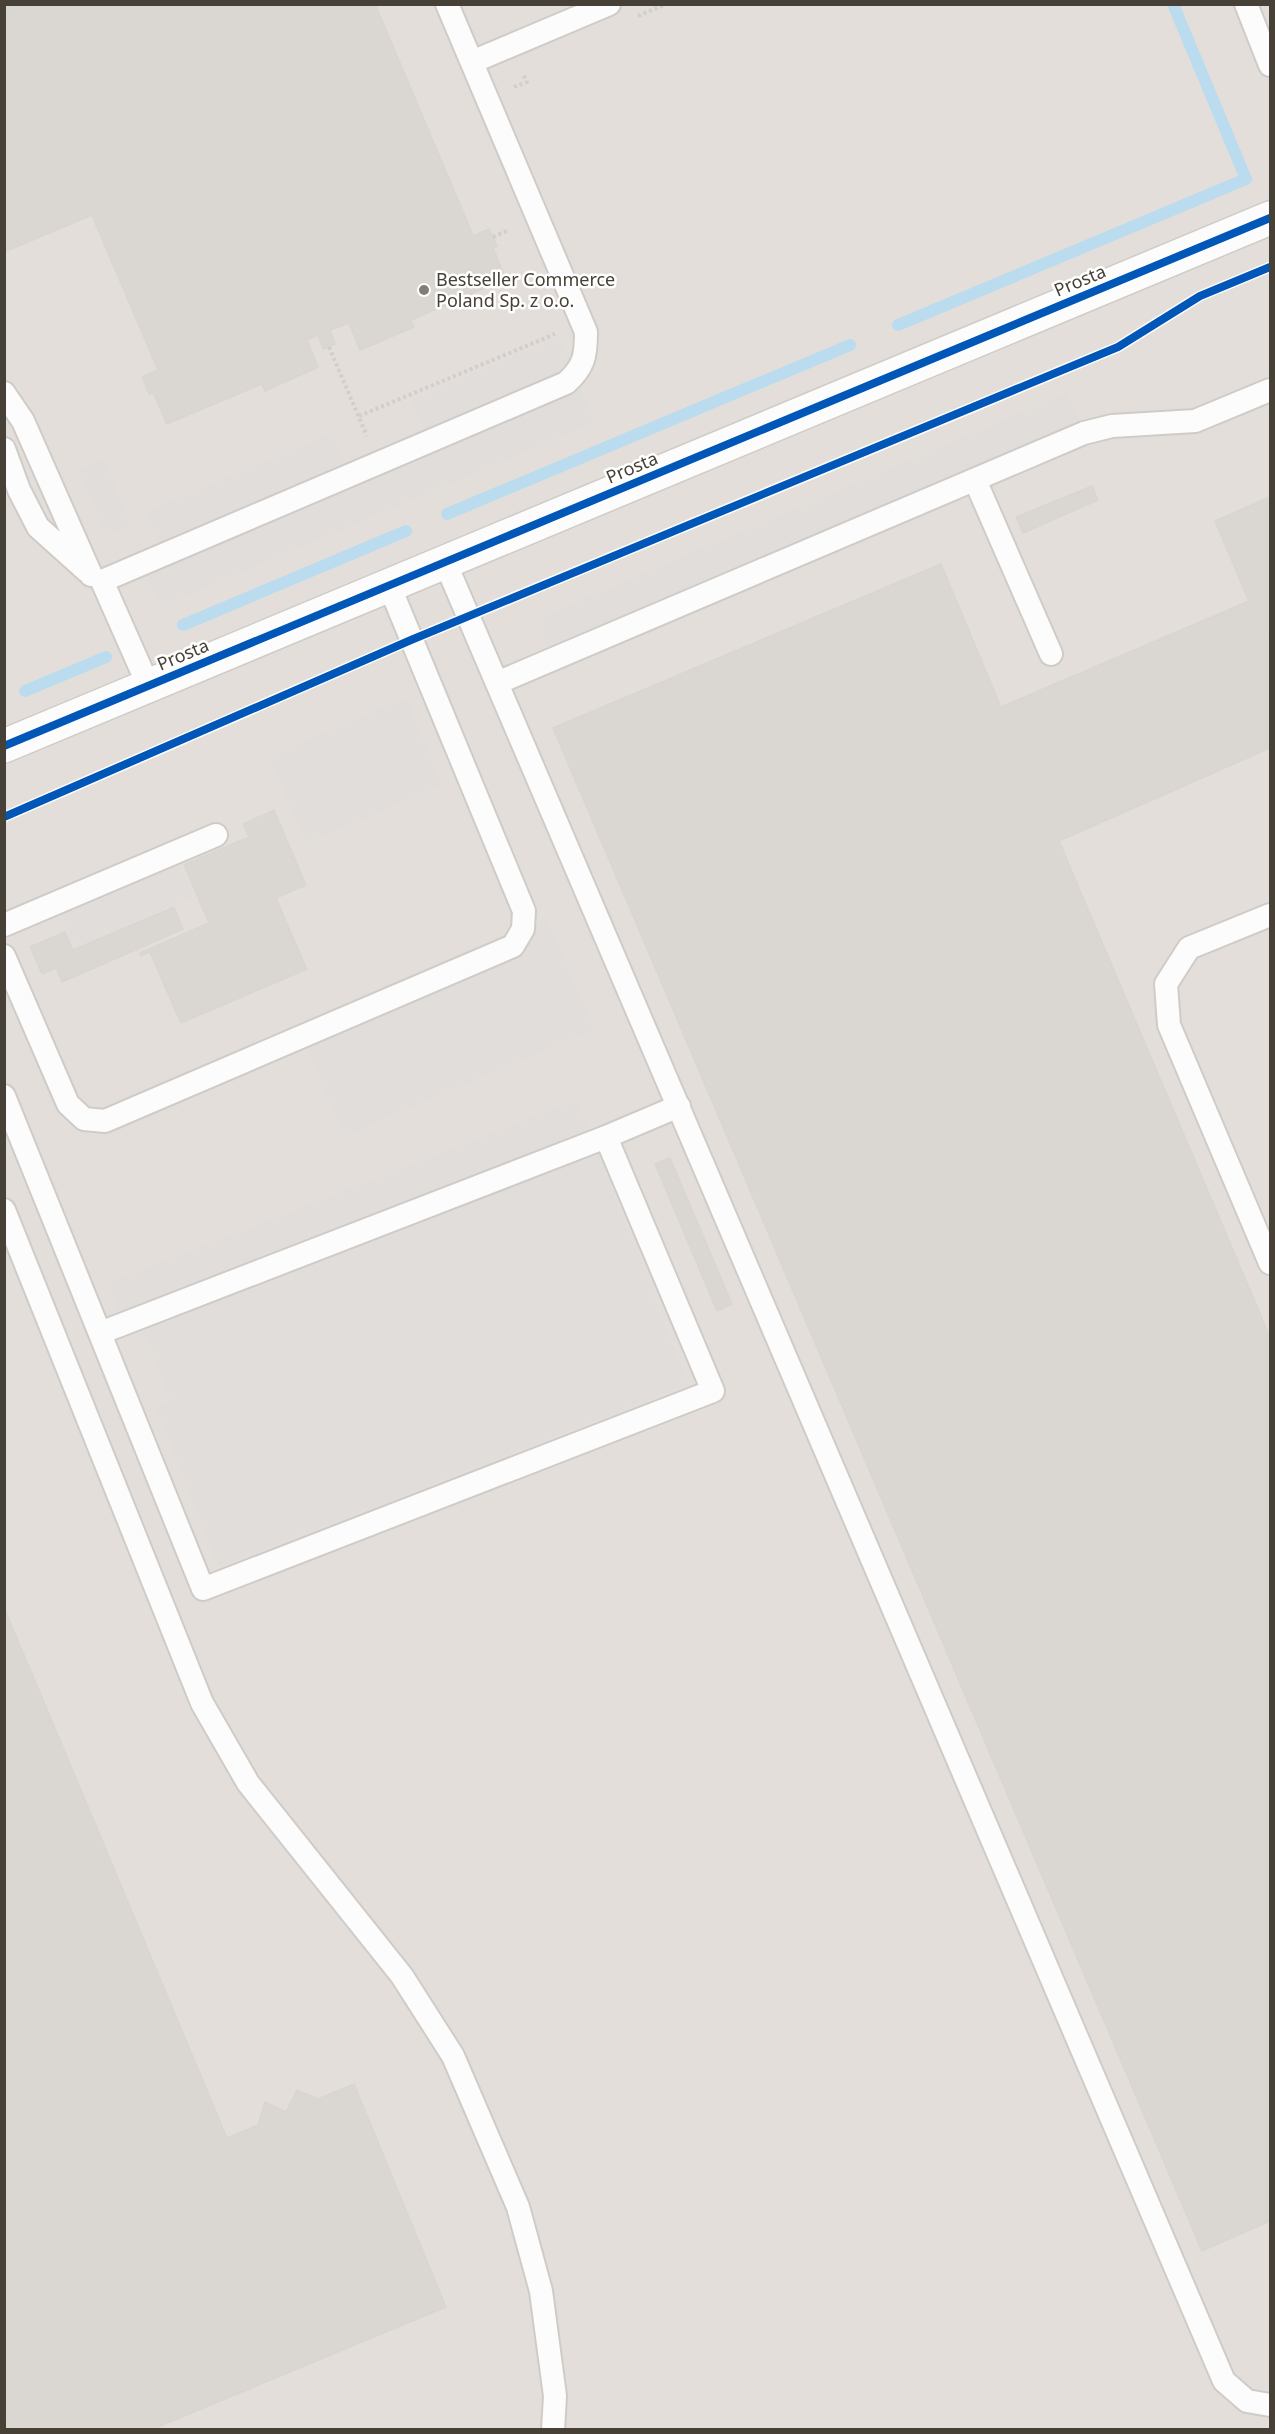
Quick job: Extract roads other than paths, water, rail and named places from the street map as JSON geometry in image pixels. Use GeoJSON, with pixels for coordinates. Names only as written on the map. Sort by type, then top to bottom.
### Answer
{"type":"FeatureCollection","features":[{"type":"Feature","properties":{"kind":"street","name":"Prosta"},"geometry":{"type":"LineString","coordinates":[[4,746],[1270,218]]}},
{"type":"Feature","properties":{"kind":"lane"},"geometry":{"type":"LineString","coordinates":[[96,578],[378,465],[566,383],[580,370],[586,357],[586,332],[447,4]]}},
{"type":"Feature","properties":{"kind":"lane"},"geometry":{"type":"LineString","coordinates":[[472,62],[609,4]]}},
{"type":"Feature","properties":{"kind":"lane"},"geometry":{"type":"LineString","coordinates":[[1246,4],[1270,65]]}},
{"type":"Feature","properties":{"kind":"lane"},"geometry":{"type":"LineString","coordinates":[[497,683],[1084,433],[1112,426],[1195,421],[1270,390]]}},
{"type":"Feature","properties":{"kind":"lane"},"geometry":{"type":"LineString","coordinates":[[4,393],[23,421],[148,685]]}},
{"type":"Feature","properties":{"kind":"lane"},"geometry":{"type":"LineString","coordinates":[[4,449],[19,490],[38,527],[96,578]]}},
{"type":"Feature","properties":{"kind":"lane"},"geometry":{"type":"LineString","coordinates":[[975,480],[1051,654]]}},
{"type":"Feature","properties":{"kind":"lane"},"geometry":{"type":"LineString","coordinates":[[445,562],[1224,2381],[1247,2401],[1270,2405]]}},
{"type":"Feature","properties":{"kind":"lane"},"geometry":{"type":"LineString","coordinates":[[4,956],[68,1104],[84,1119],[105,1121],[513,946],[523,929],[525,910],[389,585]]}},
{"type":"Feature","properties":{"kind":"lane"},"geometry":{"type":"LineString","coordinates":[[4,925],[216,835]]}},
{"type":"Feature","properties":{"kind":"lane"},"geometry":{"type":"LineString","coordinates":[[1270,915],[1189,948],[1166,984],[1169,1025],[1270,1263]]}},
{"type":"Feature","properties":{"kind":"lane"},"geometry":{"type":"LineString","coordinates":[[4,1096],[202,1589],[713,1391],[606,1137]]}},
{"type":"Feature","properties":{"kind":"lane"},"geometry":{"type":"LineString","coordinates":[[100,1333],[606,1137],[679,1106]]}},
{"type":"Feature","properties":{"kind":"lane"},"geometry":{"type":"LineString","coordinates":[[4,1210],[202,1703],[248,1784],[402,1976],[453,2056],[518,2206],[541,2291],[555,2396],[553,2430]]}},
{"type":"Feature","properties":{"kind":"waterway"},"geometry":{"type":"LineString","coordinates":[[898,325],[1246,179],[1173,4]]}},
{"type":"Feature","properties":{"kind":"waterway"},"geometry":{"type":"LineString","coordinates":[[447,514],[850,345]]}},
{"type":"Feature","properties":{"kind":"waterway"},"geometry":{"type":"LineString","coordinates":[[183,625],[406,531]]}},
{"type":"Feature","properties":{"kind":"waterway"},"geometry":{"type":"LineString","coordinates":[[25,691],[106,657]]}},
{"type":"Feature","properties":{"kind":"place","name":"Bestseller Commerce Poland Sp. z o.o."},"geometry":{"type":"Point","coordinates":[424,290]}}]}
